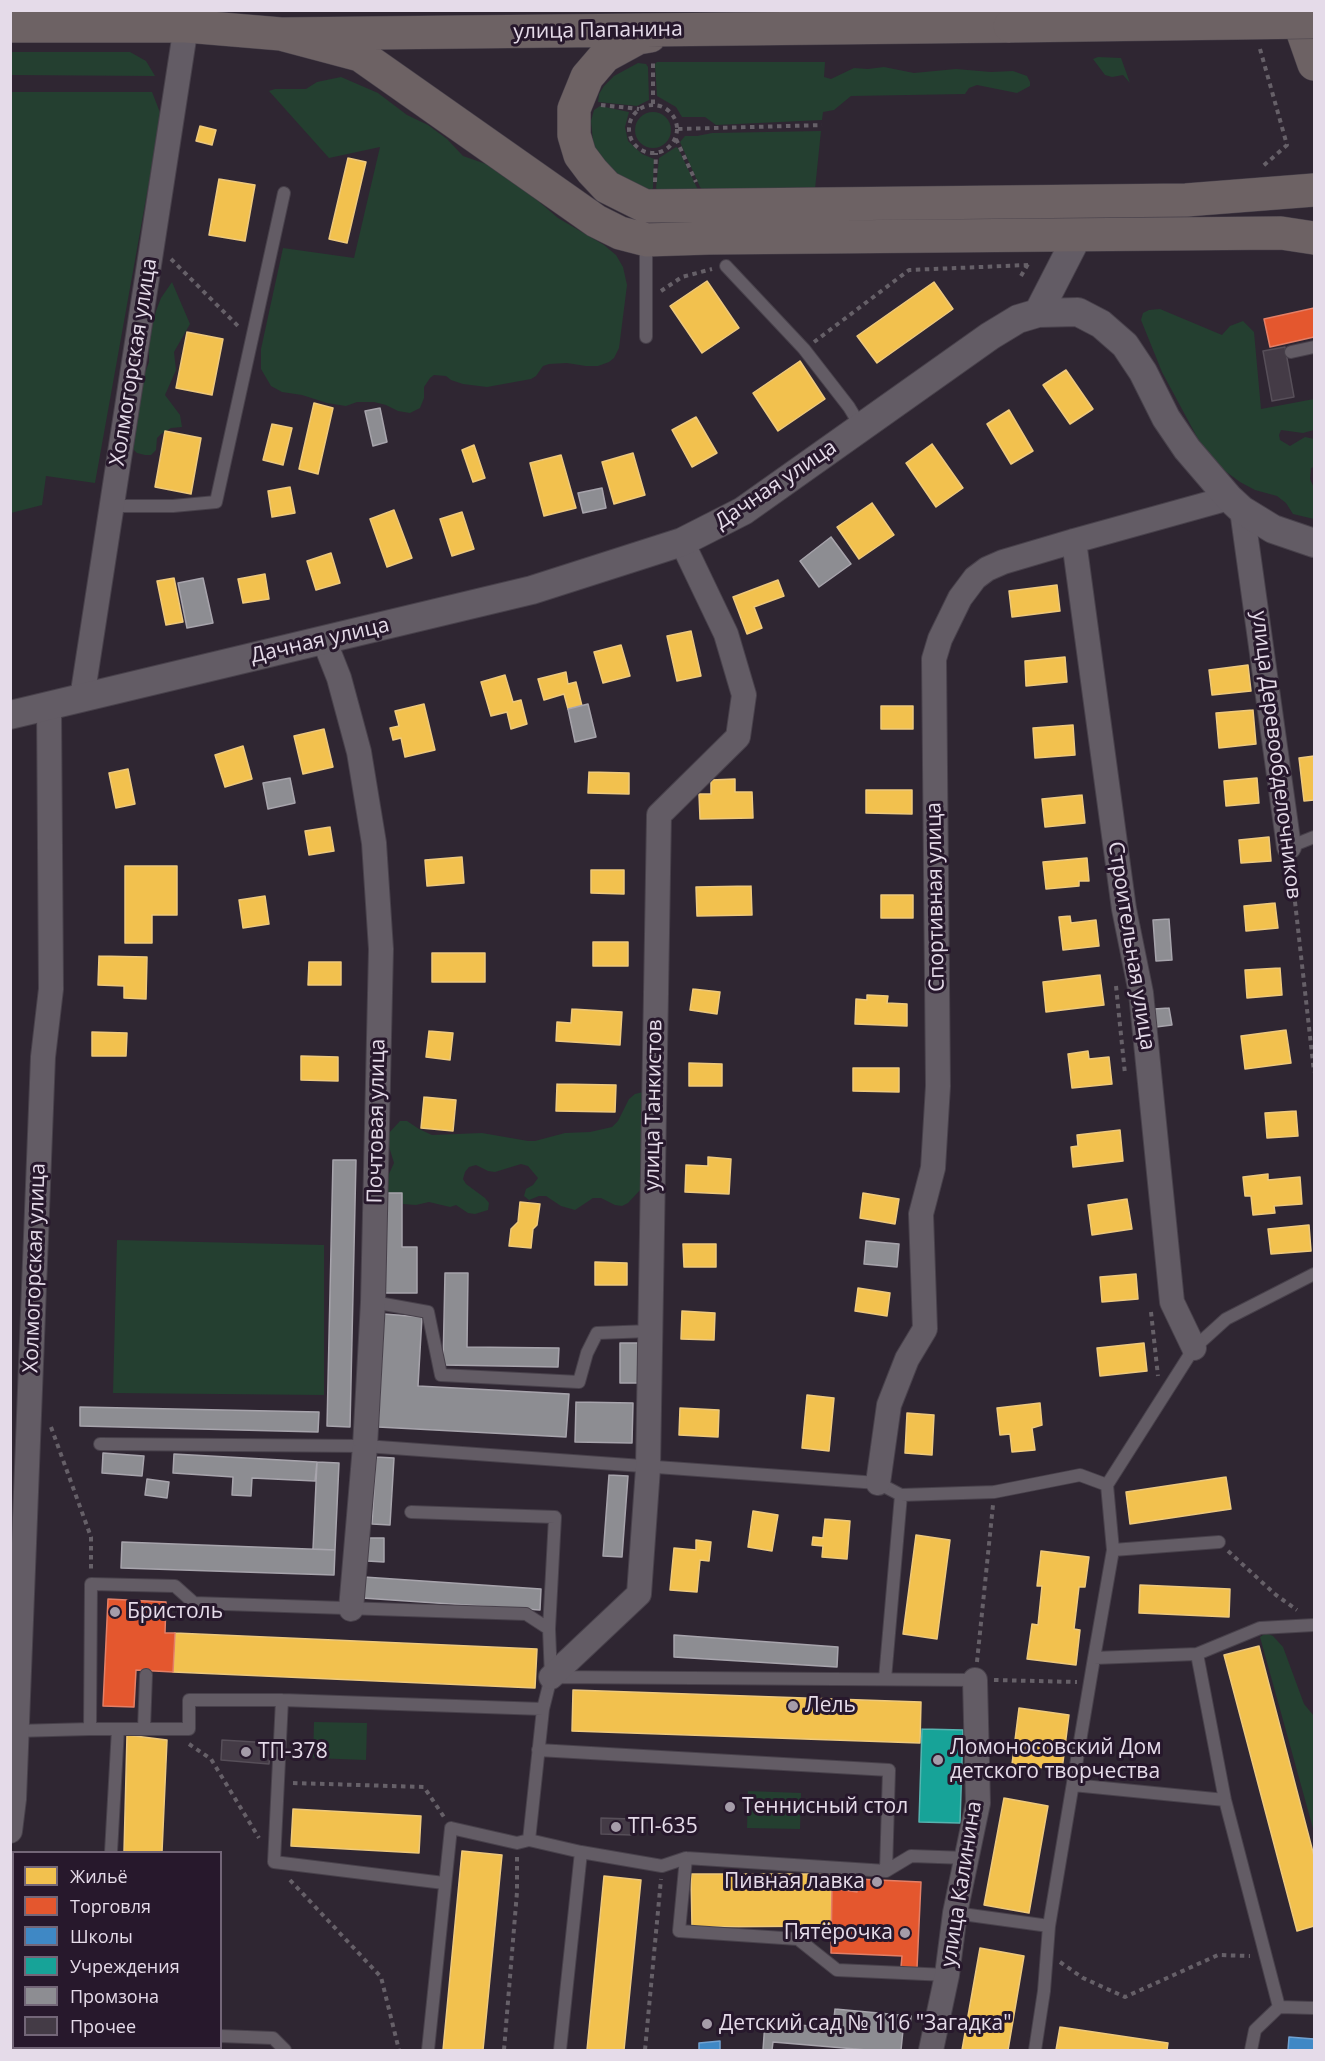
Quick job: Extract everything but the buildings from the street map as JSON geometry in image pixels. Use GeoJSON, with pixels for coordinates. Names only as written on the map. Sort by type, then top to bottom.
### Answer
{"type":"FeatureCollection","features":[{"type":"Feature","properties":{"kind":"main road","name":"улица Папанина"},"geometry":{"type":"LineString","coordinates":[[285,20],[462,10]]}},
{"type":"Feature","properties":{"kind":"main road"},"geometry":{"type":"LineString","coordinates":[[1295,10],[1314,63]]}},
{"type":"Feature","properties":{"kind":"main road","name":"улица Папанина"},"geometry":{"type":"LineString","coordinates":[[10,26],[186,18],[689,30],[1314,22]]}},
{"type":"Feature","properties":{"kind":"main road"},"geometry":{"type":"LineString","coordinates":[[285,20],[360,55],[596,221],[620,233],[647,240],[1281,234],[1314,238]]}},
{"type":"Feature","properties":{"kind":"main road"},"geometry":{"type":"LineString","coordinates":[[689,30],[638,38],[605,56],[587,77],[574,109],[574,135],[580,155],[607,187],[645,206],[1186,200],[1314,190]]}},
{"type":"Feature","properties":{"kind":"street","name":"Холмогорская улица"},"geometry":{"type":"LineString","coordinates":[[82,698],[186,18]]}},
{"type":"Feature","properties":{"kind":"street"},"geometry":{"type":"LineString","coordinates":[[1038,314],[1078,235]]}},
{"type":"Feature","properties":{"kind":"street","name":"Дачная улица"},"geometry":{"type":"LineString","coordinates":[[10,715],[532,590],[682,542],[743,511],[1009,325],[1018,319],[1038,314],[1078,312],[1101,324],[1125,345],[1143,372],[1166,418],[1186,449],[1235,504],[1273,529],[1314,543]]}},
{"type":"Feature","properties":{"kind":"street","name":"Спортивная улица"},"geometry":{"type":"LineString","coordinates":[[878,1483],[889,1405],[907,1359],[925,1329],[921,1214],[933,1168],[938,1086],[934,659],[940,639],[960,598],[975,578],[1003,561],[1074,541],[1235,504]]}},
{"type":"Feature","properties":{"kind":"street","name":"улица Деревообделочников"},"geometry":{"type":"LineString","coordinates":[[1235,504],[1289,847]]}},
{"type":"Feature","properties":{"kind":"street","name":"Строительная улица"},"geometry":{"type":"LineString","coordinates":[[1074,541],[1124,909],[1141,993],[1172,1302],[1194,1348]]}},
{"type":"Feature","properties":{"kind":"street","name":"улица Танкистов"},"geometry":{"type":"LineString","coordinates":[[551,1677],[639,1594],[648,1468],[659,815],[738,737],[744,695],[726,634],[682,542]]}},
{"type":"Feature","properties":{"kind":"street","name":"Почтовая улица"},"geometry":{"type":"LineString","coordinates":[[324,640],[339,678],[359,752],[375,855],[381,949],[373,1302],[351,1609]]}},
{"type":"Feature","properties":{"kind":"street","name":"Холмогорская улица"},"geometry":{"type":"LineString","coordinates":[[10,1831],[43,1057],[51,989],[49,705]]}},
{"type":"Feature","properties":{"kind":"street","name":"улица Калинина"},"geometry":{"type":"LineString","coordinates":[[931,2050],[947,1975],[955,1913],[978,1803],[975,1680]]}},
{"type":"Feature","properties":{"kind":"lane"},"geometry":{"type":"LineString","coordinates":[[112,506],[173,506],[216,502],[284,193]]}},
{"type":"Feature","properties":{"kind":"lane"},"geometry":{"type":"LineString","coordinates":[[646,337],[645,247],[647,240]]}},
{"type":"Feature","properties":{"kind":"lane"},"geometry":{"type":"LineString","coordinates":[[726,266],[804,349],[849,407],[861,427]]}},
{"type":"Feature","properties":{"kind":"lane"},"geometry":{"type":"LineString","coordinates":[[1291,352],[1314,347]]}},
{"type":"Feature","properties":{"kind":"lane"},"geometry":{"type":"LineString","coordinates":[[1289,847],[1314,837]]}},
{"type":"Feature","properties":{"kind":"lane"},"geometry":{"type":"LineString","coordinates":[[1035,2050],[1044,1991],[1050,1926],[1113,1550],[1107,1485],[1194,1348],[1226,1319],[1314,1274]]}},
{"type":"Feature","properties":{"kind":"lane"},"geometry":{"type":"LineString","coordinates":[[373,1302],[428,1312],[441,1375],[579,1382],[587,1353],[597,1333],[650,1331]]}},
{"type":"Feature","properties":{"kind":"lane"},"geometry":{"type":"LineString","coordinates":[[100,1444],[364,1446],[878,1483],[901,1495],[994,1492],[1080,1475],[1107,1485]]}},
{"type":"Feature","properties":{"kind":"lane"},"geometry":{"type":"LineString","coordinates":[[885,1679],[901,1495]]}},
{"type":"Feature","properties":{"kind":"lane"},"geometry":{"type":"LineString","coordinates":[[411,1512],[555,1517],[549,1629],[551,1677],[543,1709],[523,1842]]}},
{"type":"Feature","properties":{"kind":"lane"},"geometry":{"type":"LineString","coordinates":[[1113,1550],[1219,1542]]}},
{"type":"Feature","properties":{"kind":"lane"},"geometry":{"type":"LineString","coordinates":[[90,1729],[91,1584],[175,1586],[194,1603],[526,1614],[549,1629]]}},
{"type":"Feature","properties":{"kind":"lane"},"geometry":{"type":"LineString","coordinates":[[1094,1658],[1197,1654],[1260,1628],[1314,1625]]}},
{"type":"Feature","properties":{"kind":"lane"},"geometry":{"type":"LineString","coordinates":[[1197,1654],[1225,1800],[1279,2007]]}},
{"type":"Feature","properties":{"kind":"lane"},"geometry":{"type":"LineString","coordinates":[[144,1729],[146,1676]]}},
{"type":"Feature","properties":{"kind":"lane"},"geometry":{"type":"LineString","coordinates":[[551,1677],[975,1680]]}},
{"type":"Feature","properties":{"kind":"lane"},"geometry":{"type":"LineString","coordinates":[[16,1731],[189,1729],[189,1700],[282,1700],[543,1709]]}},
{"type":"Feature","properties":{"kind":"lane"},"geometry":{"type":"LineString","coordinates":[[282,1700],[274,1862],[444,1883]]}},
{"type":"Feature","properties":{"kind":"lane"},"geometry":{"type":"LineString","coordinates":[[111,1851],[118,1730]]}},
{"type":"Feature","properties":{"kind":"lane"},"geometry":{"type":"LineString","coordinates":[[538,1750],[889,1770],[886,1870]]}},
{"type":"Feature","properties":{"kind":"lane"},"geometry":{"type":"LineString","coordinates":[[1073,1785],[1225,1800]]}},
{"type":"Feature","properties":{"kind":"lane"},"geometry":{"type":"LineString","coordinates":[[428,2050],[451,1828],[662,1866],[686,1858],[886,1870],[911,1856],[966,1858]]}},
{"type":"Feature","properties":{"kind":"lane"},"geometry":{"type":"LineString","coordinates":[[560,2050],[581,1852]]}},
{"type":"Feature","properties":{"kind":"lane"},"geometry":{"type":"LineString","coordinates":[[686,1858],[679,1931],[798,1939],[837,1970],[947,1975]]}},
{"type":"Feature","properties":{"kind":"lane"},"geometry":{"type":"LineString","coordinates":[[955,1913],[1050,1926]]}},
{"type":"Feature","properties":{"kind":"lane"},"geometry":{"type":"LineString","coordinates":[[1251,2050],[1255,2030],[1279,2007],[1314,2008]]}},
{"type":"Feature","properties":{"kind":"lane"},"geometry":{"type":"LineString","coordinates":[[222,2036],[273,2038],[285,2050]]}},
{"type":"Feature","properties":{"kind":"path"},"geometry":{"type":"LineString","coordinates":[[1258,44],[1287,145],[1260,168]]}},
{"type":"Feature","properties":{"kind":"path"},"geometry":{"type":"LineString","coordinates":[[646,59],[653,58],[653,104]]}},
{"type":"Feature","properties":{"kind":"path"},"geometry":{"type":"LineString","coordinates":[[592,104],[639,109],[653,104],[662,106],[676,119],[678,129],[676,139],[667,149],[656,153],[642,151],[635,146],[629,128],[631,119],[639,109]]}},
{"type":"Feature","properties":{"kind":"path"},"geometry":{"type":"LineString","coordinates":[[678,129],[822,125]]}},
{"type":"Feature","properties":{"kind":"path"},"geometry":{"type":"LineString","coordinates":[[676,139],[697,185]]}},
{"type":"Feature","properties":{"kind":"path"},"geometry":{"type":"LineString","coordinates":[[655,184],[656,153]]}},
{"type":"Feature","properties":{"kind":"path"},"geometry":{"type":"LineString","coordinates":[[153,242],[252,339]]}},
{"type":"Feature","properties":{"kind":"path"},"geometry":{"type":"LineString","coordinates":[[804,349],[909,270],[1028,265]]}},
{"type":"Feature","properties":{"kind":"path"},"geometry":{"type":"LineString","coordinates":[[645,301],[682,277],[726,266]]}},
{"type":"Feature","properties":{"kind":"path","name":"улица Деревообделочников"},"geometry":{"type":"LineString","coordinates":[[1289,847],[1314,1072]]}},
{"type":"Feature","properties":{"kind":"path"},"geometry":{"type":"LineString","coordinates":[[48,1418],[91,1537],[91,1584]]}},
{"type":"Feature","properties":{"kind":"path"},"geometry":{"type":"LineString","coordinates":[[994,1492],[975,1680],[1090,1682]]}},
{"type":"Feature","properties":{"kind":"path"},"geometry":{"type":"LineString","coordinates":[[1219,1542],[1276,1595],[1305,1616]]}},
{"type":"Feature","properties":{"kind":"path"},"geometry":{"type":"LineString","coordinates":[[279,1782],[424,1787],[451,1828]]}},
{"type":"Feature","properties":{"kind":"path"},"geometry":{"type":"LineString","coordinates":[[504,2050],[523,1842]]}},
{"type":"Feature","properties":{"kind":"path"},"geometry":{"type":"LineString","coordinates":[[645,2050],[662,1866]]}},
{"type":"Feature","properties":{"kind":"path"},"geometry":{"type":"LineString","coordinates":[[1047,1953],[1083,1978],[1125,1997],[1218,1955],[1266,1956]]}},
{"type":"Feature","properties":{"kind":"green space"},"geometry":{"type":"Polygon","coordinates":[[[11,52],[130,52],[146,61],[155,76],[11,75],[11,52]]]}},
{"type":"Feature","properties":{"kind":"green space"},"geometry":{"type":"Polygon","coordinates":[[[1098,57],[1121,58],[1130,83],[1123,75],[1112,77],[1105,75],[1093,59],[1098,57]]]}},
{"type":"Feature","properties":{"kind":"green space"},"geometry":{"type":"Polygon","coordinates":[[[657,62],[825,62],[824,77],[831,79],[854,68],[884,67],[914,73],[956,69],[1013,71],[1027,76],[1030,86],[1017,93],[977,85],[969,88],[965,94],[851,96],[834,110],[823,112],[822,120],[716,125],[705,117],[682,117],[676,107],[657,96],[655,64],[657,62]]]}},
{"type":"Feature","properties":{"kind":"green space"},"geometry":{"type":"Polygon","coordinates":[[[638,63],[646,64],[648,67],[649,100],[637,106],[598,102],[599,94],[614,76],[638,63]]]}},
{"type":"Feature","properties":{"kind":"green space"},"geometry":{"type":"Polygon","coordinates":[[[341,77],[378,93],[407,115],[428,125],[447,139],[463,156],[486,164],[531,195],[558,218],[604,245],[616,255],[623,267],[627,285],[619,348],[614,358],[598,366],[549,364],[543,366],[531,379],[487,387],[463,384],[446,376],[434,375],[424,387],[424,398],[420,408],[410,413],[374,402],[357,402],[346,406],[327,403],[302,395],[282,392],[271,386],[261,369],[261,349],[283,248],[354,258],[380,147],[329,158],[269,91],[306,89],[317,82],[341,77]]]}},
{"type":"Feature","properties":{"kind":"green space"},"geometry":{"type":"Polygon","coordinates":[[[11,92],[152,92],[161,115],[95,483],[46,476],[42,505],[11,513],[11,92]]]}},
{"type":"Feature","properties":{"kind":"green space"},"geometry":{"type":"Polygon","coordinates":[[[600,106],[629,112],[625,127],[628,141],[642,154],[654,159],[651,191],[633,189],[599,161],[593,141],[591,121],[594,110],[600,106]]]}},
{"type":"Feature","properties":{"kind":"green space"},"geometry":{"type":"Polygon","coordinates":[[[653,112],[666,117],[671,130],[666,143],[653,148],[640,143],[635,130],[640,117],[653,112]]]}},
{"type":"Feature","properties":{"kind":"green space"},"geometry":{"type":"Polygon","coordinates":[[[821,131],[815,189],[705,192],[700,187],[680,142],[685,136],[712,133],[821,131]]]}},
{"type":"Feature","properties":{"kind":"green space"},"geometry":{"type":"Polygon","coordinates":[[[676,147],[698,190],[658,191],[656,188],[659,158],[676,147]]]}},
{"type":"Feature","properties":{"kind":"green space"},"geometry":{"type":"Polygon","coordinates":[[[172,282],[190,324],[174,352],[176,370],[165,395],[180,415],[182,427],[171,428],[161,434],[157,438],[156,450],[151,455],[145,455],[137,453],[132,448],[139,389],[149,362],[149,341],[156,311],[161,298],[172,282]]]}},
{"type":"Feature","properties":{"kind":"green space"},"geometry":{"type":"Polygon","coordinates":[[[1160,309],[1222,335],[1230,326],[1243,321],[1254,332],[1261,409],[1314,399],[1314,430],[1303,433],[1281,430],[1279,435],[1280,440],[1290,446],[1305,437],[1314,439],[1314,467],[1311,468],[1310,479],[1314,488],[1314,519],[1293,514],[1286,503],[1277,496],[1255,490],[1240,482],[1221,468],[1204,450],[1162,372],[1141,320],[1143,313],[1160,309]]]}},
{"type":"Feature","properties":{"kind":"green space"},"geometry":{"type":"Polygon","coordinates":[[[643,1092],[641,1189],[622,1206],[601,1198],[593,1198],[575,1210],[561,1206],[546,1196],[529,1200],[524,1196],[526,1189],[538,1178],[528,1166],[521,1164],[495,1172],[476,1165],[469,1167],[463,1179],[489,1203],[488,1210],[475,1214],[468,1213],[456,1205],[450,1207],[429,1202],[416,1205],[403,1204],[402,1193],[384,1193],[384,1185],[394,1163],[387,1140],[389,1133],[400,1121],[407,1121],[432,1135],[482,1133],[535,1141],[565,1133],[590,1132],[612,1127],[618,1121],[629,1099],[643,1092]]]}},
{"type":"Feature","properties":{"kind":"green space"},"geometry":{"type":"Polygon","coordinates":[[[117,1240],[324,1245],[324,1395],[113,1393],[117,1240]]]}},
{"type":"Feature","properties":{"kind":"green space"},"geometry":{"type":"Polygon","coordinates":[[[1266,1633],[1273,1636],[1283,1647],[1304,1704],[1314,1716],[1314,1832],[1260,1637],[1266,1633]]]}},
{"type":"Feature","properties":{"kind":"green space"},"geometry":{"type":"Polygon","coordinates":[[[314,1722],[367,1723],[366,1760],[313,1758],[314,1722]]]}},
{"type":"Feature","properties":{"kind":"green space"},"geometry":{"type":"Polygon","coordinates":[[[748,1791],[801,1793],[800,1829],[747,1828],[748,1791]]]}},
{"type":"Feature","properties":{"kind":"place","name":"Бристоль"},"geometry":{"type":"Point","coordinates":[115,1612]}},
{"type":"Feature","properties":{"kind":"place","name":"Лель"},"geometry":{"type":"Point","coordinates":[793,1706]}},
{"type":"Feature","properties":{"kind":"place","name":"ТП-378"},"geometry":{"type":"Point","coordinates":[246,1752]}},
{"type":"Feature","properties":{"kind":"place","name":"Ломоносовский Дом детского творчества"},"geometry":{"type":"Point","coordinates":[938,1760]}},
{"type":"Feature","properties":{"kind":"place","name":"Теннисный стол"},"geometry":{"type":"Point","coordinates":[730,1807]}},
{"type":"Feature","properties":{"kind":"place","name":"ТП-635"},"geometry":{"type":"Point","coordinates":[616,1827]}},
{"type":"Feature","properties":{"kind":"place","name":"Пивная лавка"},"geometry":{"type":"Point","coordinates":[877,1882]}},
{"type":"Feature","properties":{"kind":"place","name":"Пятёрочка"},"geometry":{"type":"Point","coordinates":[905,1933]}},
{"type":"Feature","properties":{"kind":"place","name":"Детский сад № 116 \"Загадка\""},"geometry":{"type":"Point","coordinates":[707,2024]}}]}
